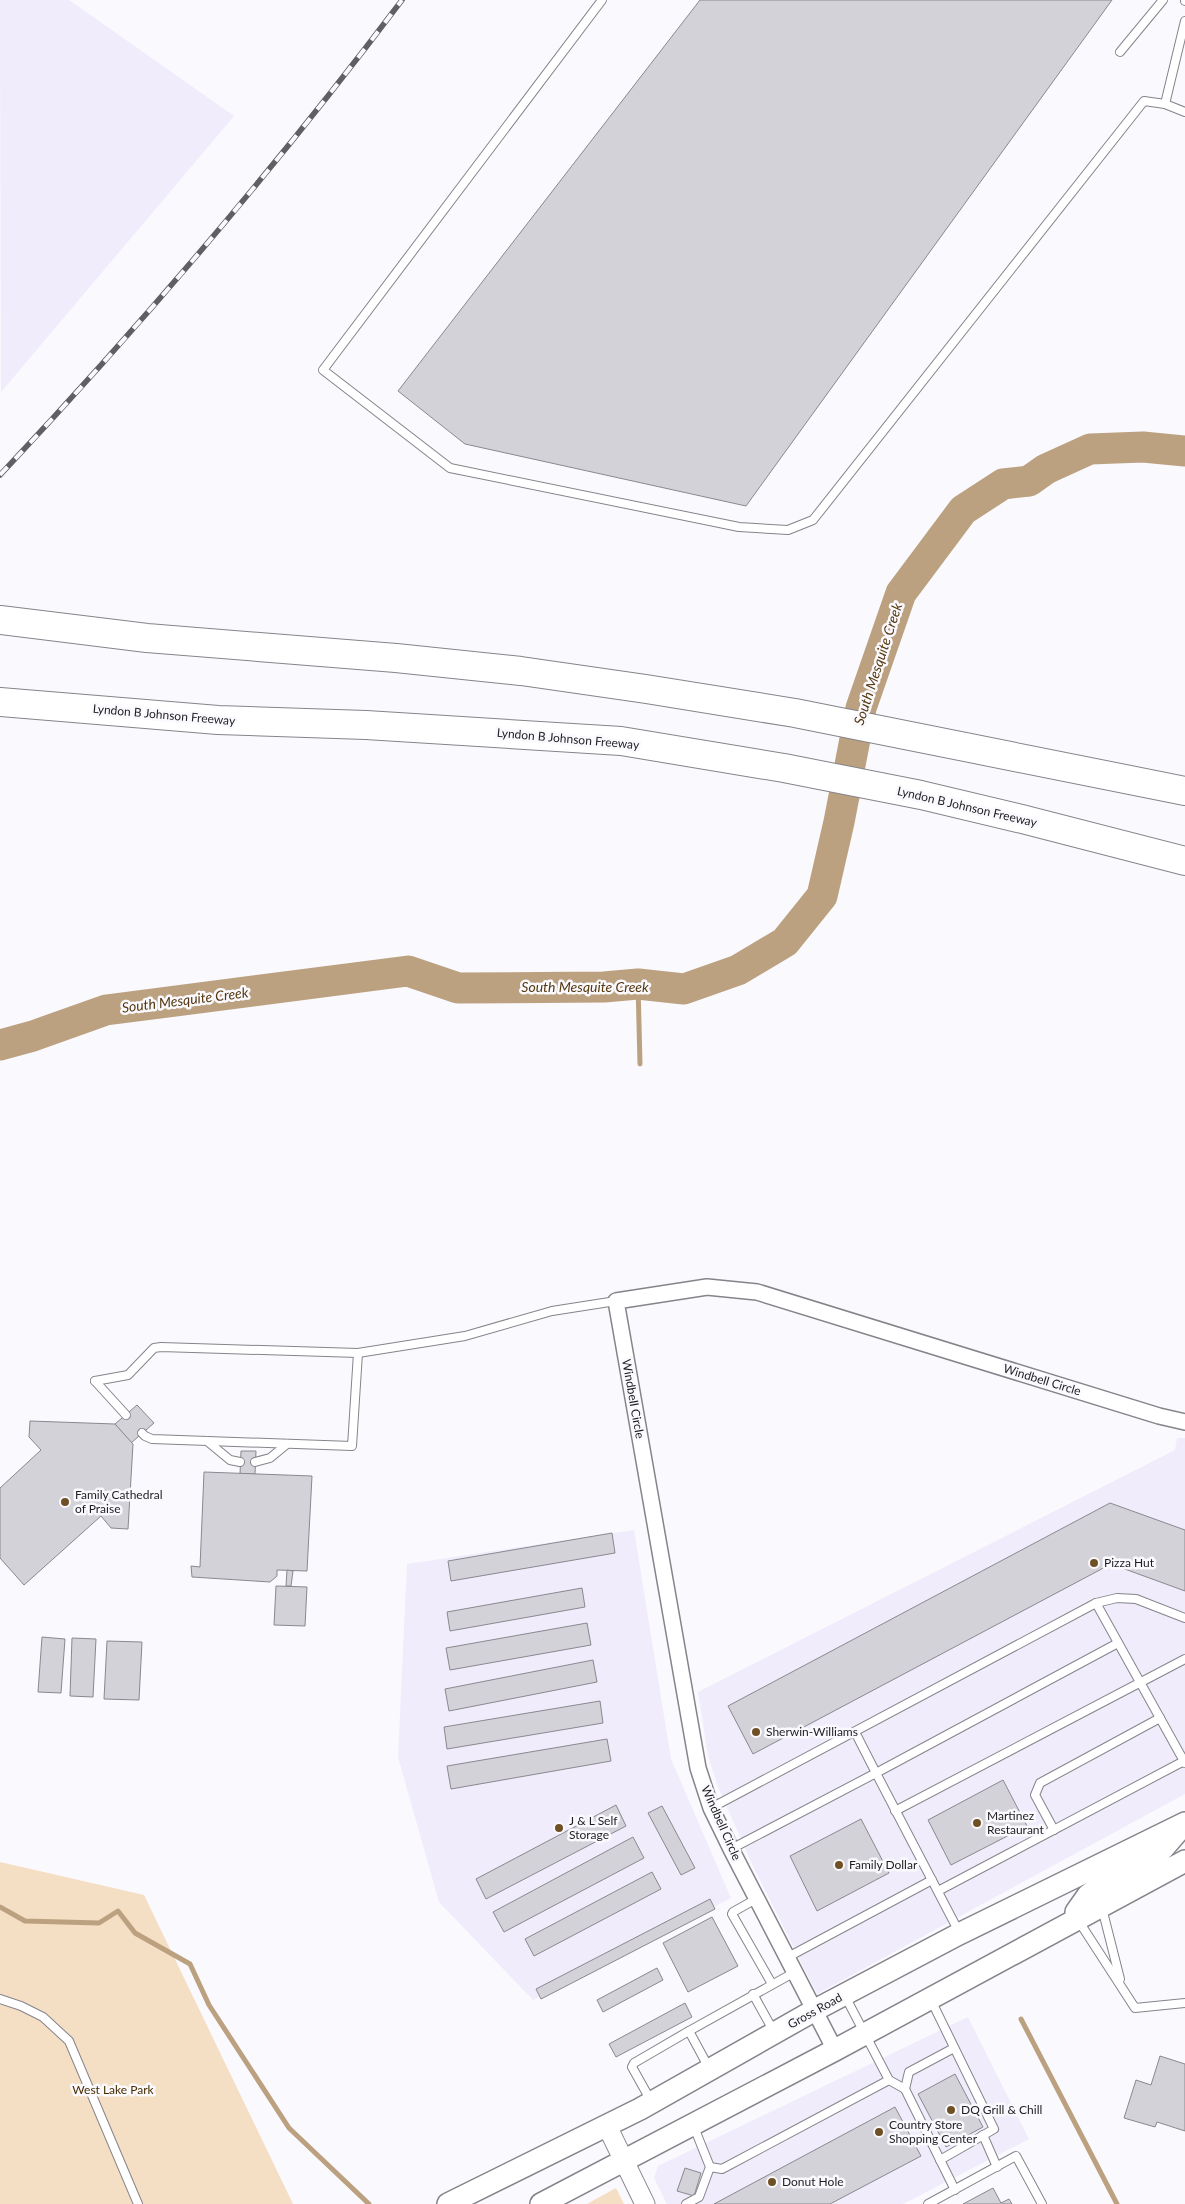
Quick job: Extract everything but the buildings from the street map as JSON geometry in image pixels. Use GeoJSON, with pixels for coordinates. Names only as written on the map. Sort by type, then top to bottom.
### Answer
{"type":"FeatureCollection","features":[{"type":"Feature","properties":{"kind":"highway"},"geometry":{"type":"LineString","coordinates":[[0,620],[148,638],[396,658],[521,671],[795,713],[1185,790]]}},
{"type":"Feature","properties":{"kind":"highway","name":"Lyndon B Johnson Freeway"},"geometry":{"type":"LineString","coordinates":[[0,702],[218,720],[366,725],[621,741],[784,768],[921,795],[1022,818],[1185,861]]}},
{"type":"Feature","properties":{"kind":"highway"},"geometry":{"type":"LineString","coordinates":[[0,714],[218,720]]}},
{"type":"Feature","properties":{"kind":"main road"},"geometry":{"type":"LineString","coordinates":[[1077,1919],[1076,1912],[1088,1895],[1101,1885],[1154,1859],[1185,1823]]}},
{"type":"Feature","properties":{"kind":"main road","name":"Gross Road"},"geometry":{"type":"LineString","coordinates":[[448,2204],[607,2126],[815,2010],[959,1934],[1185,1823]]}},
{"type":"Feature","properties":{"kind":"main road"},"geometry":{"type":"LineString","coordinates":[[541,2204],[835,2050],[1185,1862]]}},
{"type":"Feature","properties":{"kind":"street","name":"Windbell Circle"},"geometry":{"type":"LineString","coordinates":[[835,2050],[711,1808],[698,1768],[616,1301],[707,1286],[756,1292],[1158,1416],[1185,1422]]}},
{"type":"Feature","properties":{"kind":"street"},"geometry":{"type":"LineString","coordinates":[[607,2126],[645,2204]]}},
{"type":"Feature","properties":{"kind":"lane"},"geometry":{"type":"LineString","coordinates":[[602,0],[323,370],[450,468],[739,527],[788,530],[813,520],[1144,101],[1165,104],[1185,112]]}},
{"type":"Feature","properties":{"kind":"lane"},"geometry":{"type":"LineString","coordinates":[[1120,52],[1163,0]]}},
{"type":"Feature","properties":{"kind":"lane"},"geometry":{"type":"LineString","coordinates":[[1165,104],[1185,21]]}},
{"type":"Feature","properties":{"kind":"lane"},"geometry":{"type":"LineString","coordinates":[[126,1415],[95,1381],[128,1375],[154,1348],[161,1346],[358,1353],[465,1336],[552,1311],[616,1301]]}},
{"type":"Feature","properties":{"kind":"lane"},"geometry":{"type":"LineString","coordinates":[[142,1433],[152,1439],[352,1446],[358,1353]]}},
{"type":"Feature","properties":{"kind":"lane"},"geometry":{"type":"LineString","coordinates":[[207,1441],[230,1460],[240,1462]]}},
{"type":"Feature","properties":{"kind":"lane"},"geometry":{"type":"LineString","coordinates":[[255,1462],[270,1458],[287,1444]]}},
{"type":"Feature","properties":{"kind":"lane"},"geometry":{"type":"LineString","coordinates":[[711,1808],[1096,1603],[1117,1598],[1136,1600],[1185,1618]]}},
{"type":"Feature","properties":{"kind":"lane"},"geometry":{"type":"LineString","coordinates":[[938,1892],[1184,1762],[1096,1603]]}},
{"type":"Feature","properties":{"kind":"lane"},"geometry":{"type":"LineString","coordinates":[[731,1849],[1118,1643]]}},
{"type":"Feature","properties":{"kind":"lane"},"geometry":{"type":"LineString","coordinates":[[895,1811],[1185,1659]]}},
{"type":"Feature","properties":{"kind":"lane"},"geometry":{"type":"LineString","coordinates":[[1054,1830],[1035,1794],[1040,1783],[1160,1718]]}},
{"type":"Feature","properties":{"kind":"lane"},"geometry":{"type":"LineString","coordinates":[[855,1732],[959,1934]]}},
{"type":"Feature","properties":{"kind":"lane"},"geometry":{"type":"LineString","coordinates":[[788,1957],[932,1880]]}},
{"type":"Feature","properties":{"kind":"lane"},"geometry":{"type":"LineString","coordinates":[[756,1898],[732,1914],[772,1984]]}},
{"type":"Feature","properties":{"kind":"lane"},"geometry":{"type":"LineString","coordinates":[[1102,1906],[1122,1986]]}},
{"type":"Feature","properties":{"kind":"lane"},"geometry":{"type":"LineString","coordinates":[[1077,1919],[1135,2008],[1185,2003]]}},
{"type":"Feature","properties":{"kind":"lane"},"geometry":{"type":"LineString","coordinates":[[651,2102],[632,2066],[634,2063],[753,1994],[795,1972]]}},
{"type":"Feature","properties":{"kind":"lane"},"geometry":{"type":"LineString","coordinates":[[753,1994],[775,2033]]}},
{"type":"Feature","properties":{"kind":"lane"},"geometry":{"type":"LineString","coordinates":[[844,1995],[889,2080],[906,2089]]}},
{"type":"Feature","properties":{"kind":"lane"},"geometry":{"type":"LineString","coordinates":[[930,1998],[994,2129],[940,2160]]}},
{"type":"Feature","properties":{"kind":"lane"},"geometry":{"type":"LineString","coordinates":[[0,1999],[22,2006],[43,2017],[69,2041],[138,2204]]}},
{"type":"Feature","properties":{"kind":"lane"},"geometry":{"type":"LineString","coordinates":[[689,2031],[710,2069]]}},
{"type":"Feature","properties":{"kind":"lane"},"geometry":{"type":"LineString","coordinates":[[954,2048],[909,2072],[906,2089],[955,2190]]}},
{"type":"Feature","properties":{"kind":"lane"},"geometry":{"type":"LineString","coordinates":[[710,2167],[722,2169],[889,2080]]}},
{"type":"Feature","properties":{"kind":"lane"},"geometry":{"type":"LineString","coordinates":[[687,2204],[699,2197],[710,2167],[693,2125]]}},
{"type":"Feature","properties":{"kind":"lane"},"geometry":{"type":"LineString","coordinates":[[983,2135],[997,2167]]}},
{"type":"Feature","properties":{"kind":"lane"},"geometry":{"type":"LineString","coordinates":[[928,2204],[938,2202],[955,2190],[1016,2156],[1042,2204]]}},
{"type":"Feature","properties":{"kind":"shaded area"},"geometry":{"type":"Polygon","coordinates":[[[0,0],[69,0],[234,116],[1,392],[0,0]]]}},
{"type":"Feature","properties":{"kind":"shaded area"},"geometry":{"type":"Polygon","coordinates":[[[1177,1438],[1185,1438],[1185,1794],[817,1994],[751,1862],[718,1787],[708,1756],[698,1692],[1175,1450],[1177,1438]]]}},
{"type":"Feature","properties":{"kind":"shaded area","name":"J & L Self Storage"},"geometry":{"type":"Polygon","coordinates":[[[634,1530],[671,1759],[731,1898],[533,2000],[439,1902],[398,1757],[407,1564],[634,1530]]]}},
{"type":"Feature","properties":{"kind":"shaded area"},"geometry":{"type":"Polygon","coordinates":[[[968,2017],[1029,2139],[903,2204],[667,2204],[654,2178],[658,2166],[968,2017]]]}},
{"type":"Feature","properties":{"kind":"green space","name":"West Lake Park"},"geometry":{"type":"Polygon","coordinates":[[[0,1862],[144,1895],[293,2204],[0,2204],[0,1862]]]}},
{"type":"Feature","properties":{"kind":"green space"},"geometry":{"type":"Polygon","coordinates":[[[616,2188],[624,2204],[587,2204],[616,2188]]]}},
{"type":"Feature","properties":{"kind":"waterway","name":"South Mesquite Creek"},"geometry":{"type":"LineString","coordinates":[[0,1045],[33,1036],[106,1010],[408,971],[458,988],[604,987],[638,984],[684,989],[738,970],[785,942],[822,896],[839,822],[861,708],[901,593],[963,510],[1003,484],[1029,481],[1046,469],[1090,449],[1143,447],[1185,451]]}},
{"type":"Feature","properties":{"kind":"waterway"},"geometry":{"type":"LineString","coordinates":[[638,984],[640,1064]]}},
{"type":"Feature","properties":{"kind":"waterway"},"geometry":{"type":"LineString","coordinates":[[0,1907],[25,1921],[99,1923],[118,1911],[135,1933],[190,1964],[209,2005],[289,2128],[369,2204]]}},
{"type":"Feature","properties":{"kind":"waterway"},"geometry":{"type":"LineString","coordinates":[[1021,2019],[1117,2204]]}},
{"type":"Feature","properties":{"kind":"railway"},"geometry":{"type":"LineString","coordinates":[[0,475],[157,302],[207,243],[355,62],[402,0]]}},
{"type":"Feature","properties":{"kind":"place","name":"Family Cathedral of Praise"},"geometry":{"type":"Point","coordinates":[65,1502]}},
{"type":"Feature","properties":{"kind":"place","name":"Pizza Hut"},"geometry":{"type":"Point","coordinates":[1094,1563]}},
{"type":"Feature","properties":{"kind":"place","name":"Sherwin-Williams"},"geometry":{"type":"Point","coordinates":[756,1732]}},
{"type":"Feature","properties":{"kind":"place","name":"Martinez Restaurant"},"geometry":{"type":"Point","coordinates":[977,1823]}},
{"type":"Feature","properties":{"kind":"place","name":"J & L Self Storage"},"geometry":{"type":"Point","coordinates":[559,1828]}},
{"type":"Feature","properties":{"kind":"place","name":"Family Dollar"},"geometry":{"type":"Point","coordinates":[839,1865]}},
{"type":"Feature","properties":{"kind":"place","name":"DQ Grill & Chill"},"geometry":{"type":"Point","coordinates":[951,2110]}},
{"type":"Feature","properties":{"kind":"place","name":"Country Store Shopping Center"},"geometry":{"type":"Point","coordinates":[879,2132]}},
{"type":"Feature","properties":{"kind":"place","name":"Donut Hole"},"geometry":{"type":"Point","coordinates":[772,2182]}}]}
